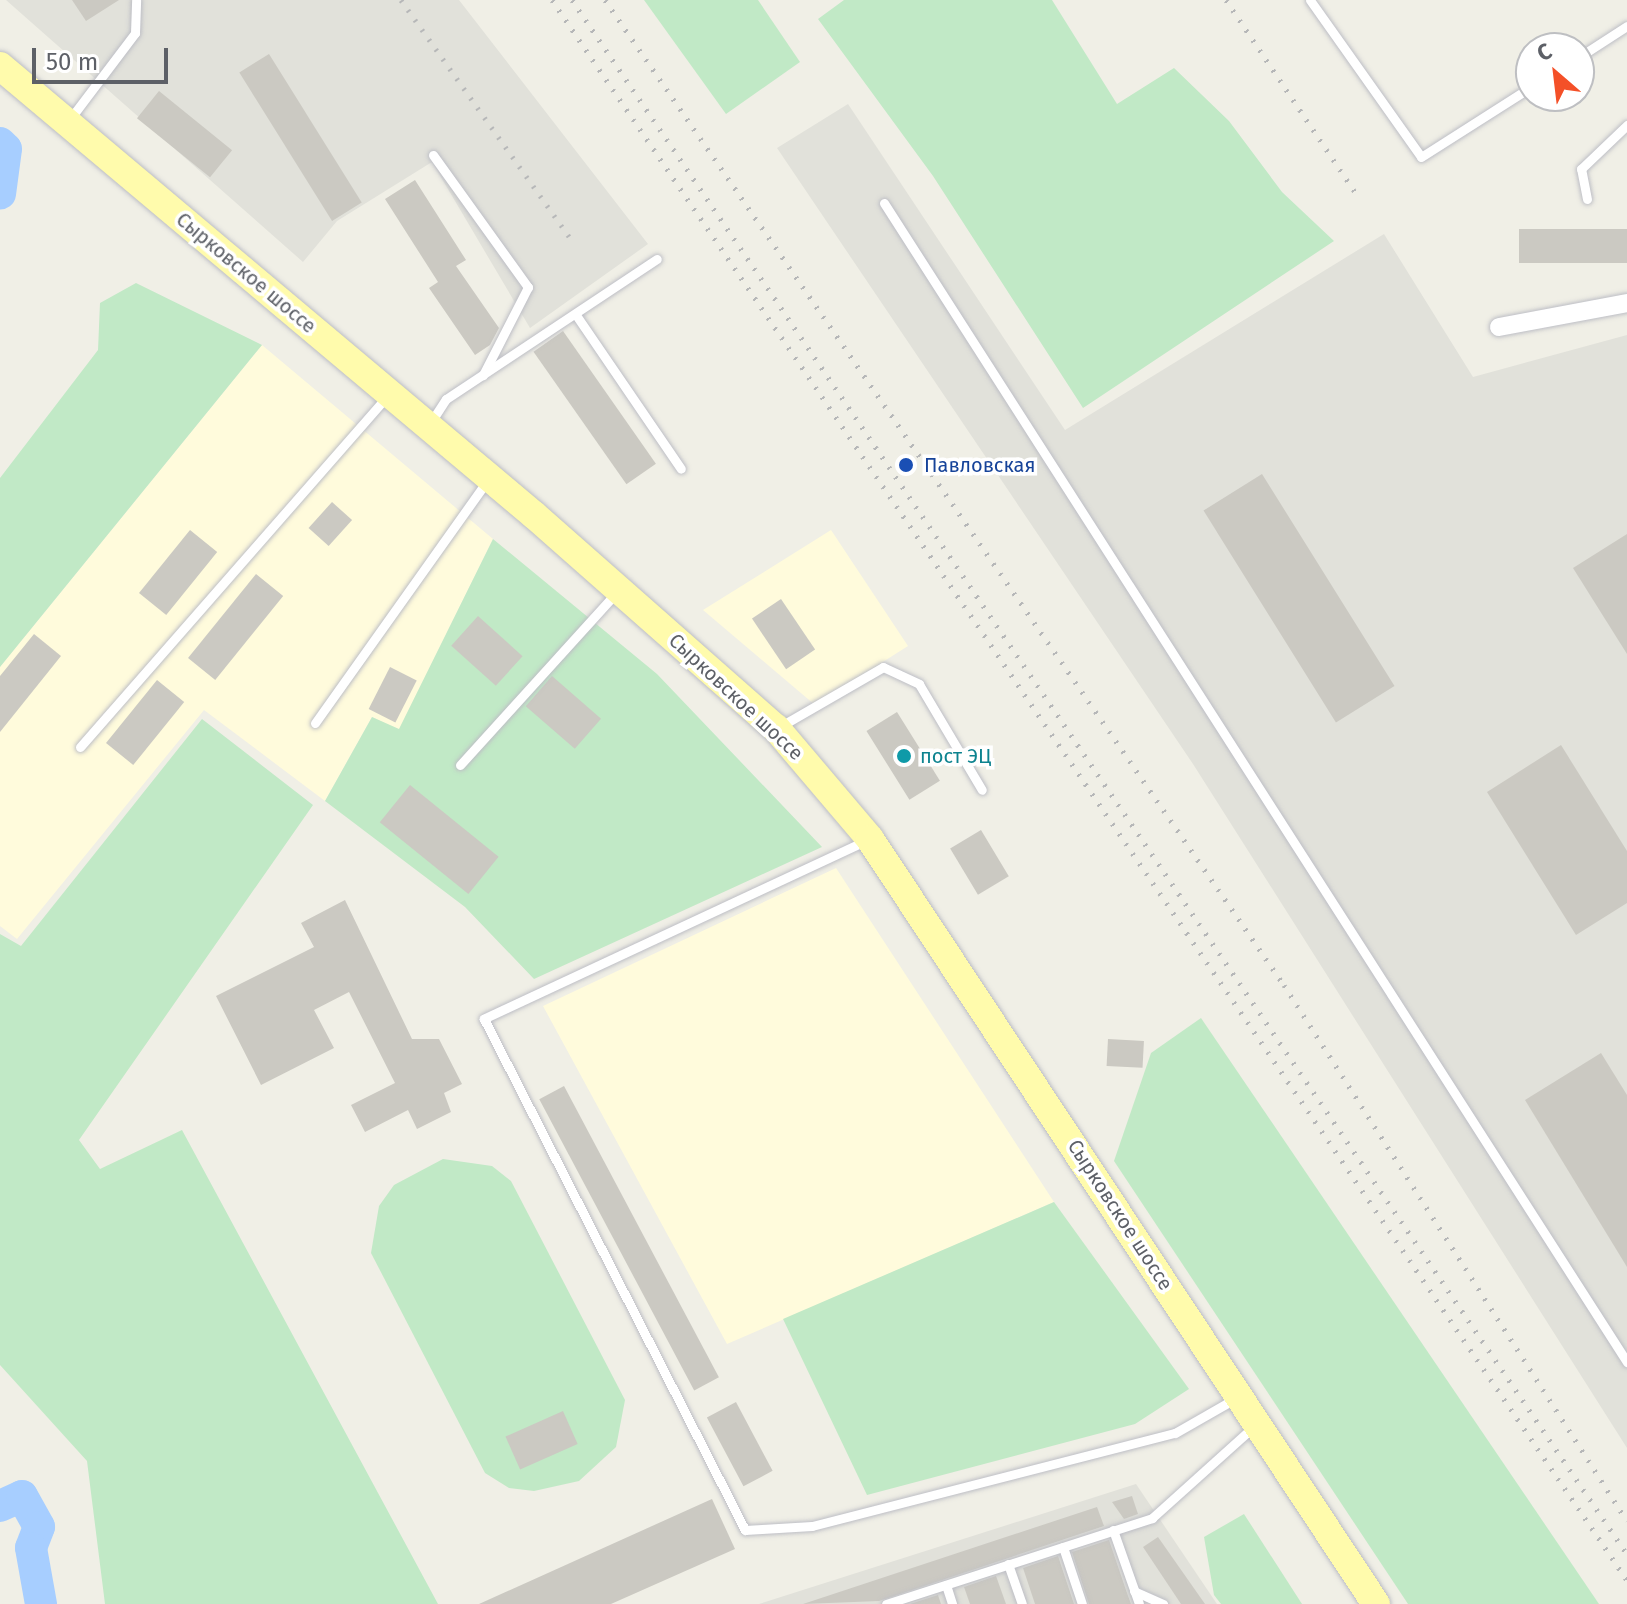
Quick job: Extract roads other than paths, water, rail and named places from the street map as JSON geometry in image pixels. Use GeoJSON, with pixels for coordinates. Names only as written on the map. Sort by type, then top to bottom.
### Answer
{"type":"FeatureCollection","features":[{"type":"Feature","properties":{"kind":"main road","name":"Сырковское шоссе"},"geometry":{"type":"LineString","coordinates":[[0,66],[428,427],[776,728],[870,839],[1376,1604]]}},
{"type":"Feature","properties":{"kind":"street"},"geometry":{"type":"LineString","coordinates":[[1499,327],[1627,303]]}},
{"type":"Feature","properties":{"kind":"lane"},"geometry":{"type":"LineString","coordinates":[[67,123],[135,33],[136,0]]}},
{"type":"Feature","properties":{"kind":"lane"},"geometry":{"type":"LineString","coordinates":[[1310,0],[1421,157],[1515,97]]}},
{"type":"Feature","properties":{"kind":"lane"},"geometry":{"type":"LineString","coordinates":[[1595,47],[1627,26]]}},
{"type":"Feature","properties":{"kind":"lane"},"geometry":{"type":"LineString","coordinates":[[1587,199],[1581,169],[1627,125]]}},
{"type":"Feature","properties":{"kind":"lane"},"geometry":{"type":"LineString","coordinates":[[433,155],[528,287],[482,375]]}},
{"type":"Feature","properties":{"kind":"lane"},"geometry":{"type":"LineString","coordinates":[[884,203],[1627,1362]]}},
{"type":"Feature","properties":{"kind":"lane"},"geometry":{"type":"LineString","coordinates":[[428,427],[446,399],[657,259]]}},
{"type":"Feature","properties":{"kind":"lane"},"geometry":{"type":"LineString","coordinates":[[576,315],[681,469]]}},
{"type":"Feature","properties":{"kind":"lane"},"geometry":{"type":"LineString","coordinates":[[80,747],[388,394]]}},
{"type":"Feature","properties":{"kind":"lane"},"geometry":{"type":"LineString","coordinates":[[315,723],[488,479]]}},
{"type":"Feature","properties":{"kind":"lane"},"geometry":{"type":"LineString","coordinates":[[460,765],[619,590]]}},
{"type":"Feature","properties":{"kind":"lane"},"geometry":{"type":"LineString","coordinates":[[776,728],[883,667],[919,684],[982,790]]}},
{"type":"Feature","properties":{"kind":"lane"},"geometry":{"type":"LineString","coordinates":[[870,839],[484,1019],[745,1530],[812,1526],[1175,1433],[1240,1396]]}},
{"type":"Feature","properties":{"kind":"lane"},"geometry":{"type":"LineString","coordinates":[[886,1604],[1152,1518],[1257,1423]]}},
{"type":"Feature","properties":{"kind":"lane"},"geometry":{"type":"LineString","coordinates":[[1113,1530],[1139,1604]]}},
{"type":"Feature","properties":{"kind":"lane"},"geometry":{"type":"LineString","coordinates":[[1063,1547],[1082,1604]]}},
{"type":"Feature","properties":{"kind":"lane"},"geometry":{"type":"LineString","coordinates":[[1008,1564],[1022,1604]]}},
{"type":"Feature","properties":{"kind":"lane"},"geometry":{"type":"LineString","coordinates":[[946,1585],[952,1604]]}},
{"type":"Feature","properties":{"kind":"lane"},"geometry":{"type":"LineString","coordinates":[[1134,1591],[1163,1604]]}},
{"type":"Feature","properties":{"kind":"waterway"},"geometry":{"type":"LineString","coordinates":[[0,143],[6,149],[0,194]]}},
{"type":"Feature","properties":{"kind":"waterway"},"geometry":{"type":"LineString","coordinates":[[0,1506],[22,1496],[39,1527],[31,1548],[41,1604]]}},
{"type":"Feature","properties":{"kind":"railway"},"geometry":{"type":"LineString","coordinates":[[401,0],[569,236]]}},
{"type":"Feature","properties":{"kind":"railway"},"geometry":{"type":"LineString","coordinates":[[552,0],[1627,1580]]}},
{"type":"Feature","properties":{"kind":"railway"},"geometry":{"type":"LineString","coordinates":[[572,0],[1627,1554]]}},
{"type":"Feature","properties":{"kind":"railway"},"geometry":{"type":"LineString","coordinates":[[605,0],[1284,985],[1627,1521]]}},
{"type":"Feature","properties":{"kind":"railway"},"geometry":{"type":"LineString","coordinates":[[1226,0],[1359,198]]}},
{"type":"Feature","properties":{"kind":"place","name":"Павловская"},"geometry":{"type":"Point","coordinates":[906,465]}},
{"type":"Feature","properties":{"kind":"place","name":"пост ЭЦ"},"geometry":{"type":"Point","coordinates":[904,756]}}]}
